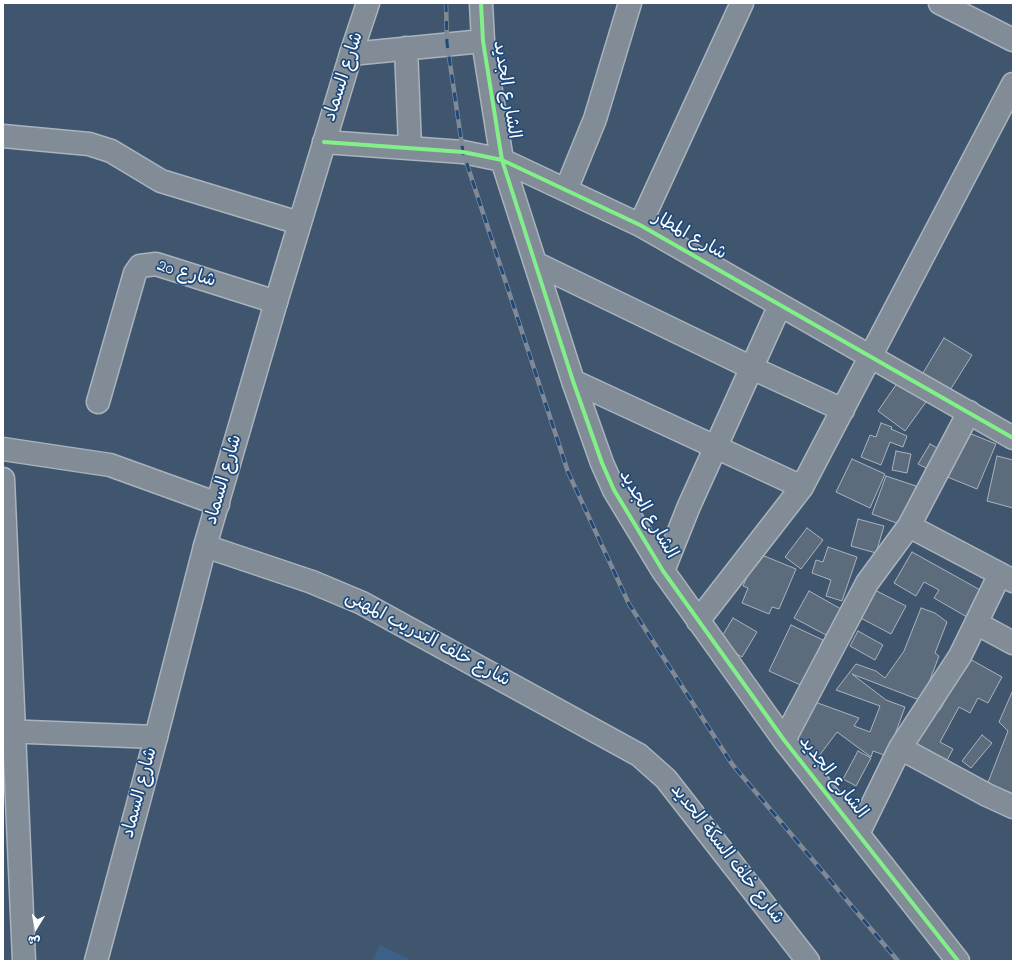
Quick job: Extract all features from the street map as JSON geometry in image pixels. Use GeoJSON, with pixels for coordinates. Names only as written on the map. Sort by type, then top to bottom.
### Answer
{"type":"FeatureCollection","features":[{"type":"Feature","properties":{"kind":"main road","name":"شارع السماد"},"geometry":{"type":"LineString","coordinates":[[96,961],[205,546],[324,142],[368,3]]}},
{"type":"Feature","properties":{"kind":"main road","name":"الشارع الجديد"},"geometry":{"type":"LineString","coordinates":[[481,3],[483,41],[502,160],[573,381],[602,463],[614,490],[663,571],[784,740],[958,961]]}},
{"type":"Feature","properties":{"kind":"main road"},"geometry":{"type":"LineString","coordinates":[[566,190],[595,119],[630,3]]}},
{"type":"Feature","properties":{"kind":"main road"},"geometry":{"type":"LineString","coordinates":[[640,225],[742,3]]}},
{"type":"Feature","properties":{"kind":"main road"},"geometry":{"type":"LineString","coordinates":[[940,3],[1013,40]]}},
{"type":"Feature","properties":{"kind":"main road"},"geometry":{"type":"LineString","coordinates":[[351,54],[483,41]]}},
{"type":"Feature","properties":{"kind":"main road"},"geometry":{"type":"LineString","coordinates":[[406,48],[410,147]]}},
{"type":"Feature","properties":{"kind":"main road"},"geometry":{"type":"LineString","coordinates":[[698,621],[802,487],[1013,84]]}},
{"type":"Feature","properties":{"kind":"main road"},"geometry":{"type":"LineString","coordinates":[[3,136],[89,144],[111,151],[161,181],[300,223]]}},
{"type":"Feature","properties":{"kind":"main road","name":"شارع المطار"},"geometry":{"type":"LineString","coordinates":[[324,142],[463,152],[502,160],[640,225],[1013,438]]}},
{"type":"Feature","properties":{"kind":"main road","name":"شارع 20"},"geometry":{"type":"LineString","coordinates":[[98,402],[135,273],[140,266],[156,264],[276,302]]}},
{"type":"Feature","properties":{"kind":"main road"},"geometry":{"type":"LineString","coordinates":[[535,264],[843,410]]}},
{"type":"Feature","properties":{"kind":"main road"},"geometry":{"type":"LineString","coordinates":[[663,571],[715,446],[780,305]]}},
{"type":"Feature","properties":{"kind":"main road"},"geometry":{"type":"LineString","coordinates":[[573,381],[802,487]]}},
{"type":"Feature","properties":{"kind":"main road"},"geometry":{"type":"LineString","coordinates":[[784,740],[867,582],[909,526],[969,412]]}},
{"type":"Feature","properties":{"kind":"main road"},"geometry":{"type":"LineString","coordinates":[[3,449],[110,465],[218,504]]}},
{"type":"Feature","properties":{"kind":"main road"},"geometry":{"type":"LineString","coordinates":[[3,479],[9,732],[24,961]]}},
{"type":"Feature","properties":{"kind":"main road"},"geometry":{"type":"LineString","coordinates":[[858,834],[900,748],[960,656],[976,623],[1007,577],[909,526]]}},
{"type":"Feature","properties":{"kind":"main road","name":"شارع خلف التدريب المهنى"},"geometry":{"type":"LineString","coordinates":[[205,546],[312,582],[362,603],[639,755]]}},
{"type":"Feature","properties":{"kind":"main road"},"geometry":{"type":"LineString","coordinates":[[976,623],[1013,643]]}},
{"type":"Feature","properties":{"kind":"main road"},"geometry":{"type":"LineString","coordinates":[[9,732],[156,737]]}},
{"type":"Feature","properties":{"kind":"main road"},"geometry":{"type":"LineString","coordinates":[[900,748],[1013,807]]}},
{"type":"Feature","properties":{"kind":"main road","name":"شارع خلف السكة الحديد"},"geometry":{"type":"LineString","coordinates":[[639,755],[666,779],[808,961]]}},
{"type":"Feature","properties":{"kind":"shaded area"},"geometry":{"type":"Polygon","coordinates":[[[380,945],[413,961],[372,961],[380,945]]]}},
{"type":"Feature","properties":{"kind":"building"},"geometry":{"type":"Polygon","coordinates":[[[944,338],[972,355],[947,395],[920,378],[944,338]]]}},
{"type":"Feature","properties":{"kind":"building"},"geometry":{"type":"Polygon","coordinates":[[[898,382],[926,402],[905,431],[878,411],[898,382]]]}},
{"type":"Feature","properties":{"kind":"building"},"geometry":{"type":"Polygon","coordinates":[[[881,423],[892,427],[891,429],[907,436],[903,447],[890,442],[881,465],[861,457],[870,435],[876,437],[881,423]]]}},
{"type":"Feature","properties":{"kind":"building"},"geometry":{"type":"Polygon","coordinates":[[[964,431],[996,444],[977,489],[945,476],[964,431]]]}},
{"type":"Feature","properties":{"kind":"building"},"geometry":{"type":"Polygon","coordinates":[[[930,444],[941,450],[930,470],[918,464],[930,444]]]}},
{"type":"Feature","properties":{"kind":"building"},"geometry":{"type":"Polygon","coordinates":[[[896,451],[911,454],[907,473],[892,470],[896,451]]]}},
{"type":"Feature","properties":{"kind":"building"},"geometry":{"type":"Polygon","coordinates":[[[997,456],[1013,460],[1013,508],[987,501],[997,456]]]}},
{"type":"Feature","properties":{"kind":"building"},"geometry":{"type":"Polygon","coordinates":[[[852,459],[885,474],[870,508],[836,492],[852,459]]]}},
{"type":"Feature","properties":{"kind":"building"},"geometry":{"type":"Polygon","coordinates":[[[886,476],[916,486],[902,525],[872,514],[886,476]]]}},
{"type":"Feature","properties":{"kind":"building"},"geometry":{"type":"Polygon","coordinates":[[[858,519],[884,526],[876,553],[851,546],[858,519]]]}},
{"type":"Feature","properties":{"kind":"building"},"geometry":{"type":"Polygon","coordinates":[[[807,528],[823,540],[801,569],[785,557],[807,528]]]}},
{"type":"Feature","properties":{"kind":"building"},"geometry":{"type":"Polygon","coordinates":[[[828,547],[857,557],[842,601],[826,596],[831,580],[812,573],[816,560],[823,562],[828,547]]]}},
{"type":"Feature","properties":{"kind":"building"},"geometry":{"type":"Polygon","coordinates":[[[912,552],[982,591],[967,617],[934,598],[939,590],[924,582],[916,596],[894,583],[912,552]]]}},
{"type":"Feature","properties":{"kind":"building"},"geometry":{"type":"Polygon","coordinates":[[[757,553],[796,569],[779,609],[772,607],[769,614],[742,603],[748,588],[743,586],[757,553]]]}},
{"type":"Feature","properties":{"kind":"building"},"geometry":{"type":"Polygon","coordinates":[[[869,587],[906,606],[891,634],[855,615],[869,587]]]}},
{"type":"Feature","properties":{"kind":"building"},"geometry":{"type":"Polygon","coordinates":[[[809,591],[841,609],[826,635],[794,618],[809,591]]]}},
{"type":"Feature","properties":{"kind":"building"},"geometry":{"type":"Polygon","coordinates":[[[921,608],[935,613],[947,622],[935,653],[939,656],[922,701],[852,674],[886,700],[905,707],[887,756],[873,751],[871,757],[837,732],[813,764],[789,736],[815,702],[859,718],[854,726],[870,732],[880,706],[836,690],[856,664],[876,671],[885,678],[904,651],[921,608]]]}},
{"type":"Feature","properties":{"kind":"building"},"geometry":{"type":"Polygon","coordinates":[[[733,618],[757,632],[742,657],[718,643],[733,618]]]}},
{"type":"Feature","properties":{"kind":"building"},"geometry":{"type":"Polygon","coordinates":[[[791,625],[823,640],[815,657],[819,658],[805,687],[769,671],[791,625]]]}},
{"type":"Feature","properties":{"kind":"building"},"geometry":{"type":"Polygon","coordinates":[[[858,631],[883,645],[875,660],[850,646],[858,631]]]}},
{"type":"Feature","properties":{"kind":"building"},"geometry":{"type":"Polygon","coordinates":[[[968,658],[1002,677],[988,703],[978,698],[970,713],[959,707],[940,742],[953,749],[944,766],[908,746],[931,705],[940,710],[968,658]]]}},
{"type":"Feature","properties":{"kind":"building"},"geometry":{"type":"Polygon","coordinates":[[[1013,690],[1013,801],[985,790],[1008,731],[999,722],[1013,690]]]}},
{"type":"Feature","properties":{"kind":"building"},"geometry":{"type":"Polygon","coordinates":[[[982,735],[992,743],[971,768],[962,761],[982,735]]]}},
{"type":"Feature","properties":{"kind":"building"},"geometry":{"type":"Polygon","coordinates":[[[858,751],[871,758],[856,786],[843,779],[858,751]]]}},
{"type":"Feature","properties":{"kind":"railway"},"geometry":{"type":"LineString","coordinates":[[446,3],[447,43],[463,152],[568,472],[629,604],[732,764],[898,961]]}},
{"type":"Feature","properties":{"kind":"cycle path"},"geometry":{"type":"LineString","coordinates":[[481,3],[483,41],[502,160],[573,381],[602,463],[614,490],[663,571],[784,740],[958,961]]}},
{"type":"Feature","properties":{"kind":"cycle path"},"geometry":{"type":"LineString","coordinates":[[324,142],[463,152],[502,160],[640,225],[1013,438]]}}]}
